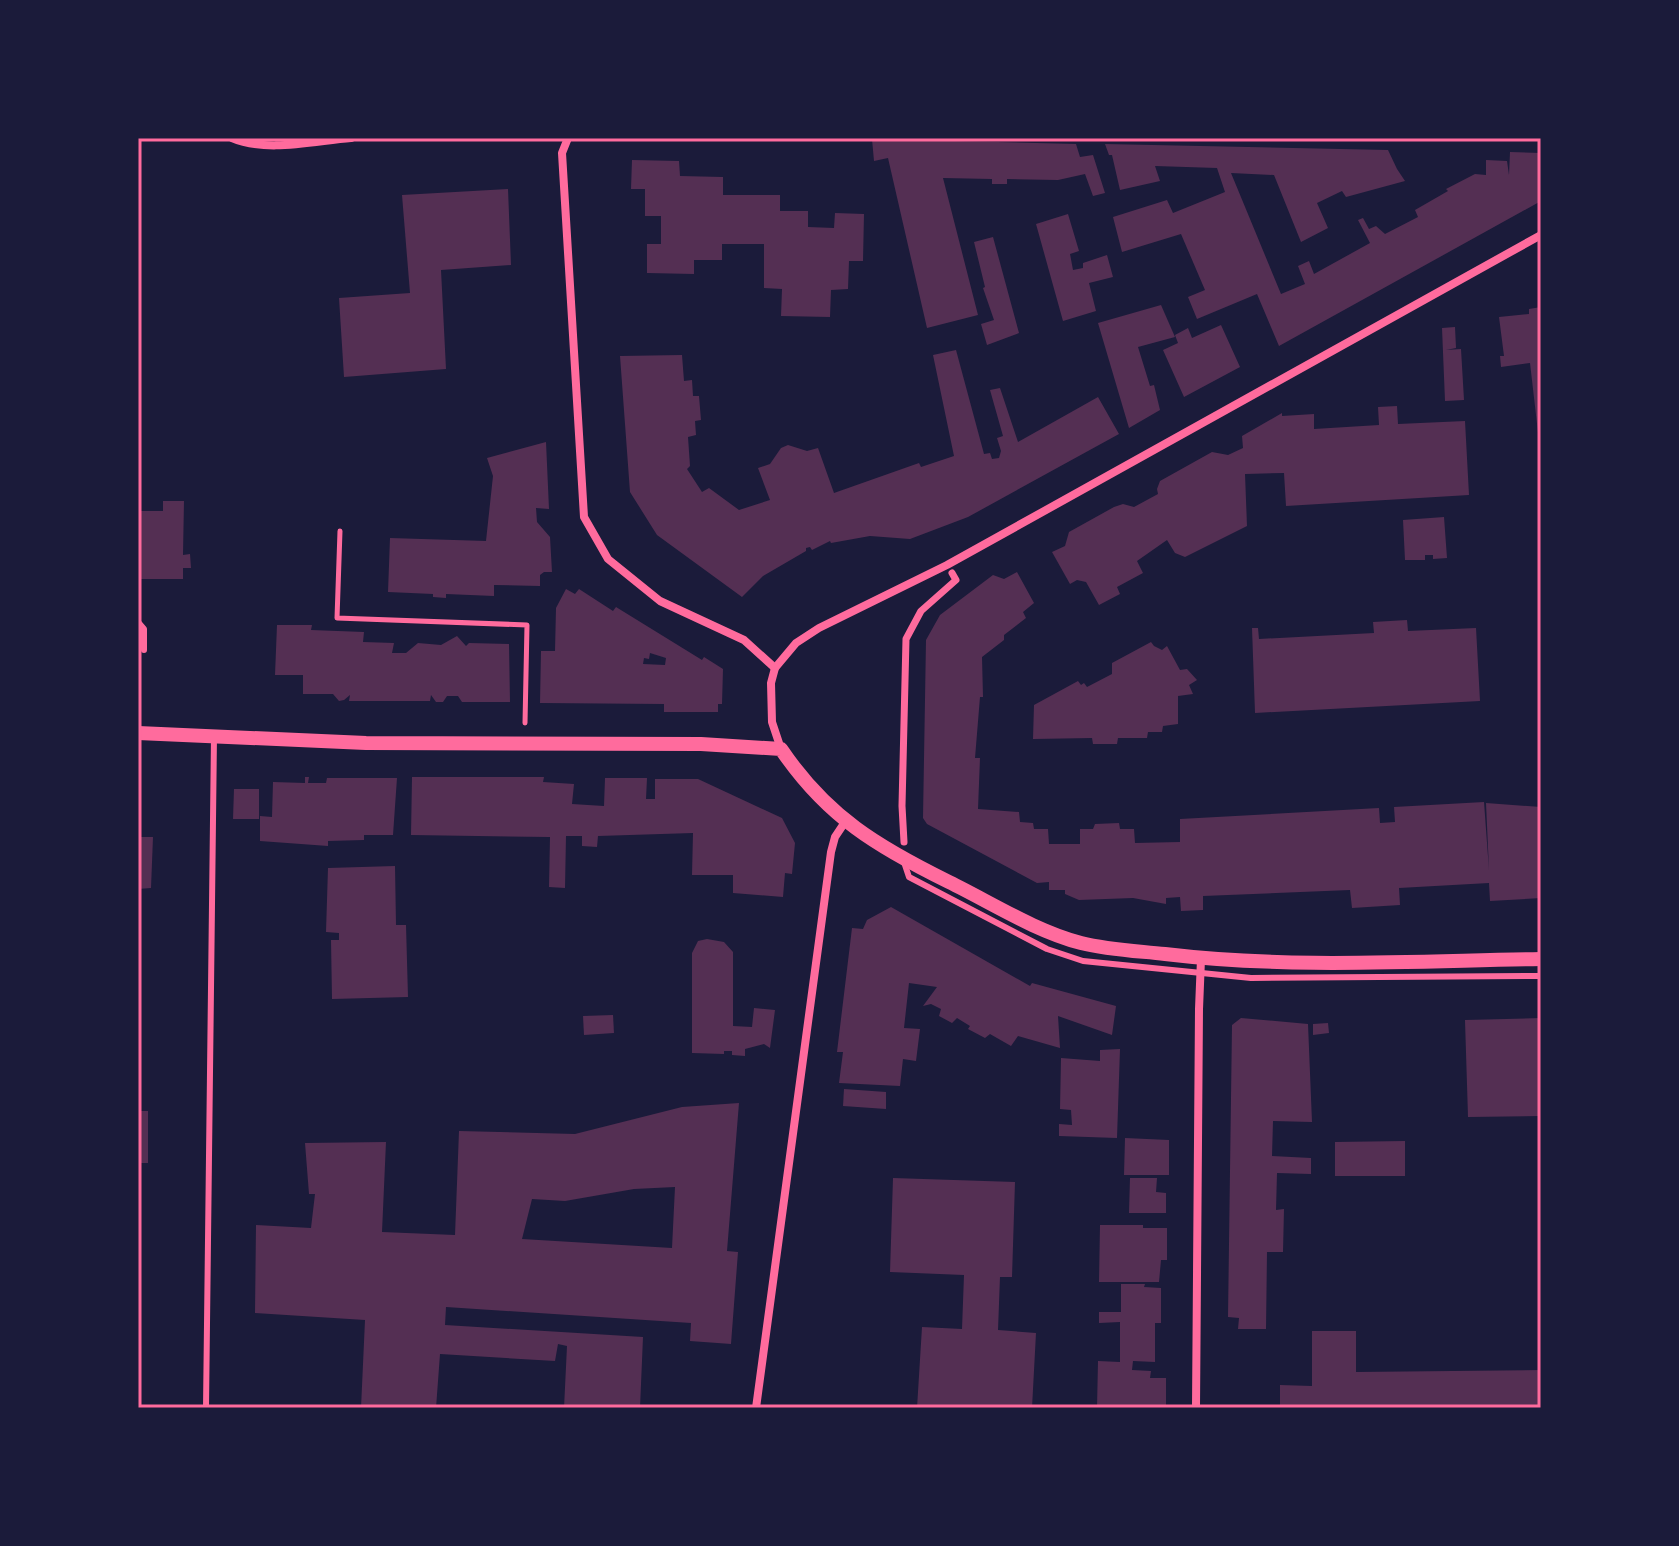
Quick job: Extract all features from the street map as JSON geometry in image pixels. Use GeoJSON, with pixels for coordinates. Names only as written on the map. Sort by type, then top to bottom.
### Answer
{"type":"FeatureCollection","features":[{"type":"Feature","properties":{"kind":"street"},"geometry":{"type":"LineString","coordinates":[[232,138],[245,144],[283,144],[351,138]]}},
{"type":"Feature","properties":{"kind":"street"},"geometry":{"type":"LineString","coordinates":[[568,138],[562,153],[584,517],[608,559],[660,601],[744,640],[775,668]]}},
{"type":"Feature","properties":{"kind":"street"},"geometry":{"type":"LineString","coordinates":[[1541,235],[947,565],[819,628],[796,643],[775,668],[770,703],[772,722],[781,749],[797,772],[845,822],[902,859],[1061,937],[1201,966],[1541,959]]}},
{"type":"Feature","properties":{"kind":"street"},"geometry":{"type":"LineString","coordinates":[[904,842],[906,639],[921,611],[956,580],[952,573]]}},
{"type":"Feature","properties":{"kind":"street"},"geometry":{"type":"LineString","coordinates":[[138,733],[366,743],[701,744],[781,749]]}},
{"type":"Feature","properties":{"kind":"street"},"geometry":{"type":"LineString","coordinates":[[756,1408],[831,852],[835,837],[845,822]]}},
{"type":"Feature","properties":{"kind":"street"},"geometry":{"type":"LineString","coordinates":[[1196,1408],[1201,966]]}},
{"type":"Feature","properties":{"kind":"lane"},"geometry":{"type":"LineString","coordinates":[[138,622],[144,629],[144,650]]}},
{"type":"Feature","properties":{"kind":"lane"},"geometry":{"type":"LineString","coordinates":[[206,1408],[214,735]]}},
{"type":"Feature","properties":{"kind":"lane"},"geometry":{"type":"LineString","coordinates":[[1201,966],[1279,979],[1541,976]]}},
{"type":"Feature","properties":{"kind":"path"},"geometry":{"type":"LineString","coordinates":[[340,531],[337,618],[527,625],[525,744]]}},
{"type":"Feature","properties":{"kind":"building"},"geometry":{"type":"Polygon","coordinates":[[[872,139],[1076,144],[1080,157],[1093,155],[1105,193],[1093,196],[1085,174],[1058,180],[1007,179],[1007,184],[992,184],[992,179],[943,178],[978,315],[927,328],[888,158],[874,161],[872,139]]]}},
{"type":"Feature","properties":{"kind":"building"},"geometry":{"type":"Polygon","coordinates":[[[1105,144],[1388,150],[1405,181],[1346,197],[1342,191],[1317,203],[1328,228],[1301,242],[1274,175],[1231,173],[1281,294],[1305,284],[1298,266],[1309,261],[1314,274],[1370,243],[1358,220],[1363,218],[1369,229],[1376,226],[1385,234],[1418,217],[1415,210],[1448,191],[1446,189],[1475,174],[1486,175],[1486,160],[1507,161],[1509,175],[1510,152],[1541,153],[1541,201],[1279,346],[1257,294],[1197,319],[1188,297],[1205,290],[1181,234],[1122,252],[1113,217],[1167,200],[1173,213],[1225,192],[1217,168],[1155,166],[1160,181],[1120,190],[1112,155],[1109,155],[1105,144]]]}},
{"type":"Feature","properties":{"kind":"building"},"geometry":{"type":"Polygon","coordinates":[[[632,160],[679,161],[680,176],[723,177],[723,195],[780,195],[780,211],[808,211],[808,227],[834,228],[835,213],[864,214],[863,261],[849,261],[848,289],[831,290],[830,317],[781,316],[782,289],[764,288],[764,244],[722,244],[722,260],[694,260],[694,274],[647,273],[647,244],[661,244],[661,216],[645,216],[645,189],[631,189],[632,160]]]}},
{"type":"Feature","properties":{"kind":"building"},"geometry":{"type":"Polygon","coordinates":[[[508,189],[511,265],[441,270],[446,369],[344,377],[339,298],[410,293],[402,195],[508,189]]]}},
{"type":"Feature","properties":{"kind":"building"},"geometry":{"type":"Polygon","coordinates":[[[1068,214],[1079,251],[1070,254],[1073,270],[1107,255],[1113,277],[1089,283],[1096,311],[1063,321],[1036,224],[1068,214]]]}},
{"type":"Feature","properties":{"kind":"building"},"geometry":{"type":"Polygon","coordinates":[[[993,237],[1019,333],[987,345],[981,324],[994,320],[983,288],[974,242],[993,237]]]}},
{"type":"Feature","properties":{"kind":"building"},"geometry":{"type":"Polygon","coordinates":[[[1161,305],[1175,337],[1138,347],[1150,386],[1154,385],[1160,410],[1129,428],[1098,323],[1161,305]]]}},
{"type":"Feature","properties":{"kind":"building"},"geometry":{"type":"Polygon","coordinates":[[[1541,307],[1539,441],[1530,363],[1501,367],[1500,356],[1504,356],[1499,317],[1529,314],[1529,309],[1541,307]]]}},
{"type":"Feature","properties":{"kind":"building"},"geometry":{"type":"Polygon","coordinates":[[[1221,325],[1240,367],[1184,397],[1163,350],[1178,343],[1175,335],[1188,328],[1192,338],[1221,325]]]}},
{"type":"Feature","properties":{"kind":"building"},"geometry":{"type":"Polygon","coordinates":[[[1455,327],[1456,348],[1446,350],[1461,349],[1464,400],[1445,401],[1442,328],[1455,327]]]}},
{"type":"Feature","properties":{"kind":"building"},"geometry":{"type":"Polygon","coordinates":[[[956,350],[984,454],[990,453],[992,459],[999,458],[1001,451],[997,438],[1003,436],[990,390],[1000,388],[1018,442],[1098,397],[1119,434],[968,517],[910,539],[870,536],[830,541],[812,550],[806,548],[806,551],[763,576],[742,597],[657,535],[630,492],[620,356],[682,355],[684,381],[692,380],[693,396],[699,396],[701,420],[695,421],[696,435],[688,437],[690,466],[687,469],[702,492],[709,488],[739,510],[770,500],[758,468],[770,464],[781,448],[788,445],[807,451],[818,448],[834,493],[919,463],[921,467],[954,456],[933,355],[956,350]]]}},
{"type":"Feature","properties":{"kind":"building"},"geometry":{"type":"Polygon","coordinates":[[[1397,406],[1398,424],[1465,421],[1469,495],[1286,506],[1284,473],[1245,474],[1247,526],[1185,557],[1175,553],[1167,540],[1137,561],[1143,573],[1117,587],[1120,594],[1099,605],[1086,582],[1077,580],[1070,584],[1052,552],[1065,546],[1069,532],[1114,507],[1123,504],[1134,507],[1158,494],[1160,481],[1212,452],[1228,455],[1243,448],[1242,436],[1282,413],[1282,416],[1314,414],[1314,429],[1379,425],[1378,407],[1397,406]]]}},
{"type":"Feature","properties":{"kind":"building"},"geometry":{"type":"Polygon","coordinates":[[[546,442],[549,509],[536,508],[537,522],[550,537],[552,572],[540,575],[540,586],[494,585],[494,596],[446,594],[446,598],[433,597],[433,594],[388,592],[390,538],[486,541],[493,476],[487,458],[546,442]]]}},
{"type":"Feature","properties":{"kind":"building"},"geometry":{"type":"Polygon","coordinates":[[[163,501],[184,501],[183,555],[190,554],[191,568],[183,568],[183,579],[138,579],[138,511],[163,511],[163,501]]]}},
{"type":"Feature","properties":{"kind":"building"},"geometry":{"type":"Polygon","coordinates":[[[1444,517],[1447,558],[1433,559],[1433,555],[1425,555],[1425,560],[1405,560],[1403,520],[1444,517]]]}},
{"type":"Feature","properties":{"kind":"building"},"geometry":{"type":"Polygon","coordinates":[[[1017,572],[1034,603],[1023,612],[1026,618],[982,657],[983,697],[980,697],[975,758],[980,758],[978,809],[1019,812],[1020,822],[1033,823],[1034,829],[1048,829],[1049,844],[1080,844],[1080,829],[1093,829],[1095,824],[1119,823],[1120,829],[1134,829],[1135,843],[1180,842],[1180,819],[1379,808],[1380,823],[1395,822],[1394,807],[1484,802],[1489,870],[1486,803],[1541,807],[1541,898],[1490,901],[1489,883],[1399,888],[1400,905],[1352,908],[1350,890],[1203,896],[1203,910],[1181,911],[1180,897],[1166,898],[1166,904],[1133,898],[1079,900],[1065,894],[1065,890],[1049,890],[1049,882],[1037,883],[927,824],[923,818],[926,640],[940,615],[993,575],[1004,579],[1017,572]]]}},
{"type":"Feature","properties":{"kind":"building"},"geometry":{"type":"Polygon","coordinates":[[[566,589],[575,594],[579,589],[613,611],[616,607],[702,660],[704,657],[723,669],[722,704],[718,704],[718,712],[664,712],[664,704],[540,703],[541,651],[555,651],[556,608],[566,589]],[[650,653],[643,664],[665,665],[666,658],[650,653]]]}},
{"type":"Feature","properties":{"kind":"building"},"geometry":{"type":"Polygon","coordinates":[[[1407,620],[1408,631],[1476,628],[1480,701],[1255,713],[1252,628],[1258,628],[1259,639],[1374,633],[1373,622],[1407,620]]]}},
{"type":"Feature","properties":{"kind":"building"},"geometry":{"type":"Polygon","coordinates":[[[277,625],[312,625],[311,630],[364,632],[363,642],[394,643],[392,653],[406,653],[418,643],[441,645],[457,636],[466,646],[469,643],[509,644],[510,702],[462,702],[458,696],[447,696],[443,702],[436,702],[431,695],[430,701],[349,701],[350,695],[339,701],[333,694],[303,694],[303,675],[275,675],[277,625]]]}},
{"type":"Feature","properties":{"kind":"building"},"geometry":{"type":"Polygon","coordinates":[[[1151,642],[1162,650],[1167,646],[1180,670],[1187,669],[1197,680],[1189,685],[1193,694],[1178,696],[1178,724],[1163,726],[1162,732],[1148,732],[1147,738],[1118,738],[1117,744],[1093,744],[1092,738],[1033,739],[1034,705],[1078,681],[1087,687],[1112,674],[1112,663],[1151,642]]]}},
{"type":"Feature","properties":{"kind":"building"},"geometry":{"type":"Polygon","coordinates":[[[305,777],[309,777],[308,783],[326,783],[327,778],[397,778],[393,835],[364,835],[364,840],[328,841],[328,846],[260,841],[260,816],[272,817],[273,782],[305,783],[305,777]]]}},
{"type":"Feature","properties":{"kind":"building"},"geometry":{"type":"Polygon","coordinates":[[[412,777],[544,777],[543,782],[574,784],[572,804],[604,806],[605,778],[647,778],[646,799],[655,799],[655,779],[698,779],[782,818],[795,843],[792,874],[785,873],[783,897],[733,893],[733,875],[692,875],[693,833],[598,836],[597,847],[582,846],[582,836],[566,836],[565,888],[549,887],[550,837],[411,835],[412,777]]]}},
{"type":"Feature","properties":{"kind":"building"},"geometry":{"type":"Polygon","coordinates":[[[234,789],[259,789],[259,819],[233,819],[234,789]]]}},
{"type":"Feature","properties":{"kind":"building"},"geometry":{"type":"Polygon","coordinates":[[[138,837],[153,837],[151,888],[138,889],[138,837]]]}},
{"type":"Feature","properties":{"kind":"building"},"geometry":{"type":"Polygon","coordinates":[[[395,866],[396,925],[406,925],[408,997],[332,999],[331,940],[339,940],[339,933],[326,932],[328,868],[395,866]]]}},
{"type":"Feature","properties":{"kind":"building"},"geometry":{"type":"Polygon","coordinates":[[[891,907],[1030,986],[1032,983],[1116,1006],[1112,1035],[1058,1016],[1060,1048],[1018,1036],[1011,1046],[990,1034],[985,1038],[968,1029],[970,1026],[957,1018],[952,1023],[939,1016],[941,1009],[931,1004],[923,1006],[937,987],[909,983],[904,1028],[920,1029],[916,1061],[903,1059],[900,1086],[839,1083],[843,1052],[837,1052],[852,928],[863,929],[867,920],[891,907]]]}},
{"type":"Feature","properties":{"kind":"building"},"geometry":{"type":"Polygon","coordinates":[[[698,941],[724,942],[733,952],[733,1026],[752,1027],[754,1008],[775,1010],[770,1048],[764,1044],[745,1049],[745,1056],[732,1055],[732,1051],[724,1051],[724,1054],[692,1053],[692,953],[698,941]]]}},
{"type":"Feature","properties":{"kind":"building"},"geometry":{"type":"Polygon","coordinates":[[[613,1015],[614,1033],[584,1035],[583,1016],[613,1015]]]}},
{"type":"Feature","properties":{"kind":"building"},"geometry":{"type":"Polygon","coordinates":[[[1241,1018],[1308,1024],[1312,1122],[1273,1121],[1272,1156],[1311,1158],[1311,1174],[1277,1173],[1276,1210],[1284,1209],[1283,1252],[1267,1252],[1266,1329],[1238,1329],[1239,1318],[1228,1317],[1232,1025],[1241,1018]]]}},
{"type":"Feature","properties":{"kind":"building"},"geometry":{"type":"Polygon","coordinates":[[[1541,1018],[1541,1116],[1468,1117],[1465,1020],[1541,1018]]]}},
{"type":"Feature","properties":{"kind":"building"},"geometry":{"type":"Polygon","coordinates":[[[1328,1023],[1329,1033],[1313,1035],[1313,1024],[1328,1023]]]}},
{"type":"Feature","properties":{"kind":"building"},"geometry":{"type":"Polygon","coordinates":[[[1120,1049],[1117,1138],[1059,1136],[1059,1124],[1072,1125],[1071,1110],[1060,1109],[1061,1058],[1100,1061],[1100,1050],[1120,1049]]]}},
{"type":"Feature","properties":{"kind":"building"},"geometry":{"type":"Polygon","coordinates":[[[844,1089],[886,1092],[886,1109],[843,1106],[844,1089]]]}},
{"type":"Feature","properties":{"kind":"building"},"geometry":{"type":"Polygon","coordinates":[[[739,1103],[727,1251],[738,1252],[731,1344],[690,1341],[691,1323],[446,1307],[445,1325],[643,1337],[640,1408],[564,1408],[567,1346],[558,1344],[555,1361],[440,1354],[436,1408],[361,1408],[365,1320],[255,1313],[256,1225],[311,1228],[315,1194],[309,1194],[305,1143],[386,1142],[382,1232],[455,1235],[459,1131],[575,1134],[682,1107],[739,1103]],[[675,1187],[634,1189],[565,1201],[532,1199],[522,1239],[672,1248],[675,1187]]]}},
{"type":"Feature","properties":{"kind":"building"},"geometry":{"type":"Polygon","coordinates":[[[138,1111],[148,1111],[148,1163],[138,1163],[138,1111]]]}},
{"type":"Feature","properties":{"kind":"building"},"geometry":{"type":"Polygon","coordinates":[[[1125,1138],[1169,1140],[1169,1175],[1124,1175],[1125,1138]]]}},
{"type":"Feature","properties":{"kind":"building"},"geometry":{"type":"Polygon","coordinates":[[[1405,1141],[1405,1176],[1335,1176],[1335,1142],[1405,1141]]]}},
{"type":"Feature","properties":{"kind":"building"},"geometry":{"type":"Polygon","coordinates":[[[893,1178],[1015,1182],[1012,1277],[1000,1277],[998,1330],[1036,1333],[1032,1408],[917,1408],[922,1327],[962,1329],[964,1275],[890,1272],[893,1178]]]}},
{"type":"Feature","properties":{"kind":"building"},"geometry":{"type":"Polygon","coordinates":[[[1130,1178],[1157,1178],[1156,1192],[1166,1193],[1166,1213],[1129,1213],[1130,1178]]]}},
{"type":"Feature","properties":{"kind":"building"},"geometry":{"type":"Polygon","coordinates":[[[1100,1225],[1167,1228],[1167,1260],[1161,1260],[1159,1282],[1099,1282],[1100,1225]]]}},
{"type":"Feature","properties":{"kind":"building"},"geometry":{"type":"Polygon","coordinates":[[[1121,1284],[1161,1288],[1161,1323],[1155,1323],[1155,1362],[1133,1361],[1132,1370],[1151,1371],[1150,1378],[1166,1378],[1166,1408],[1097,1408],[1098,1361],[1120,1362],[1120,1322],[1099,1323],[1099,1312],[1121,1312],[1121,1284]]]}},
{"type":"Feature","properties":{"kind":"building"},"geometry":{"type":"Polygon","coordinates":[[[1312,1331],[1356,1331],[1356,1372],[1541,1370],[1541,1408],[1280,1407],[1280,1385],[1312,1386],[1312,1331]]]}}]}
